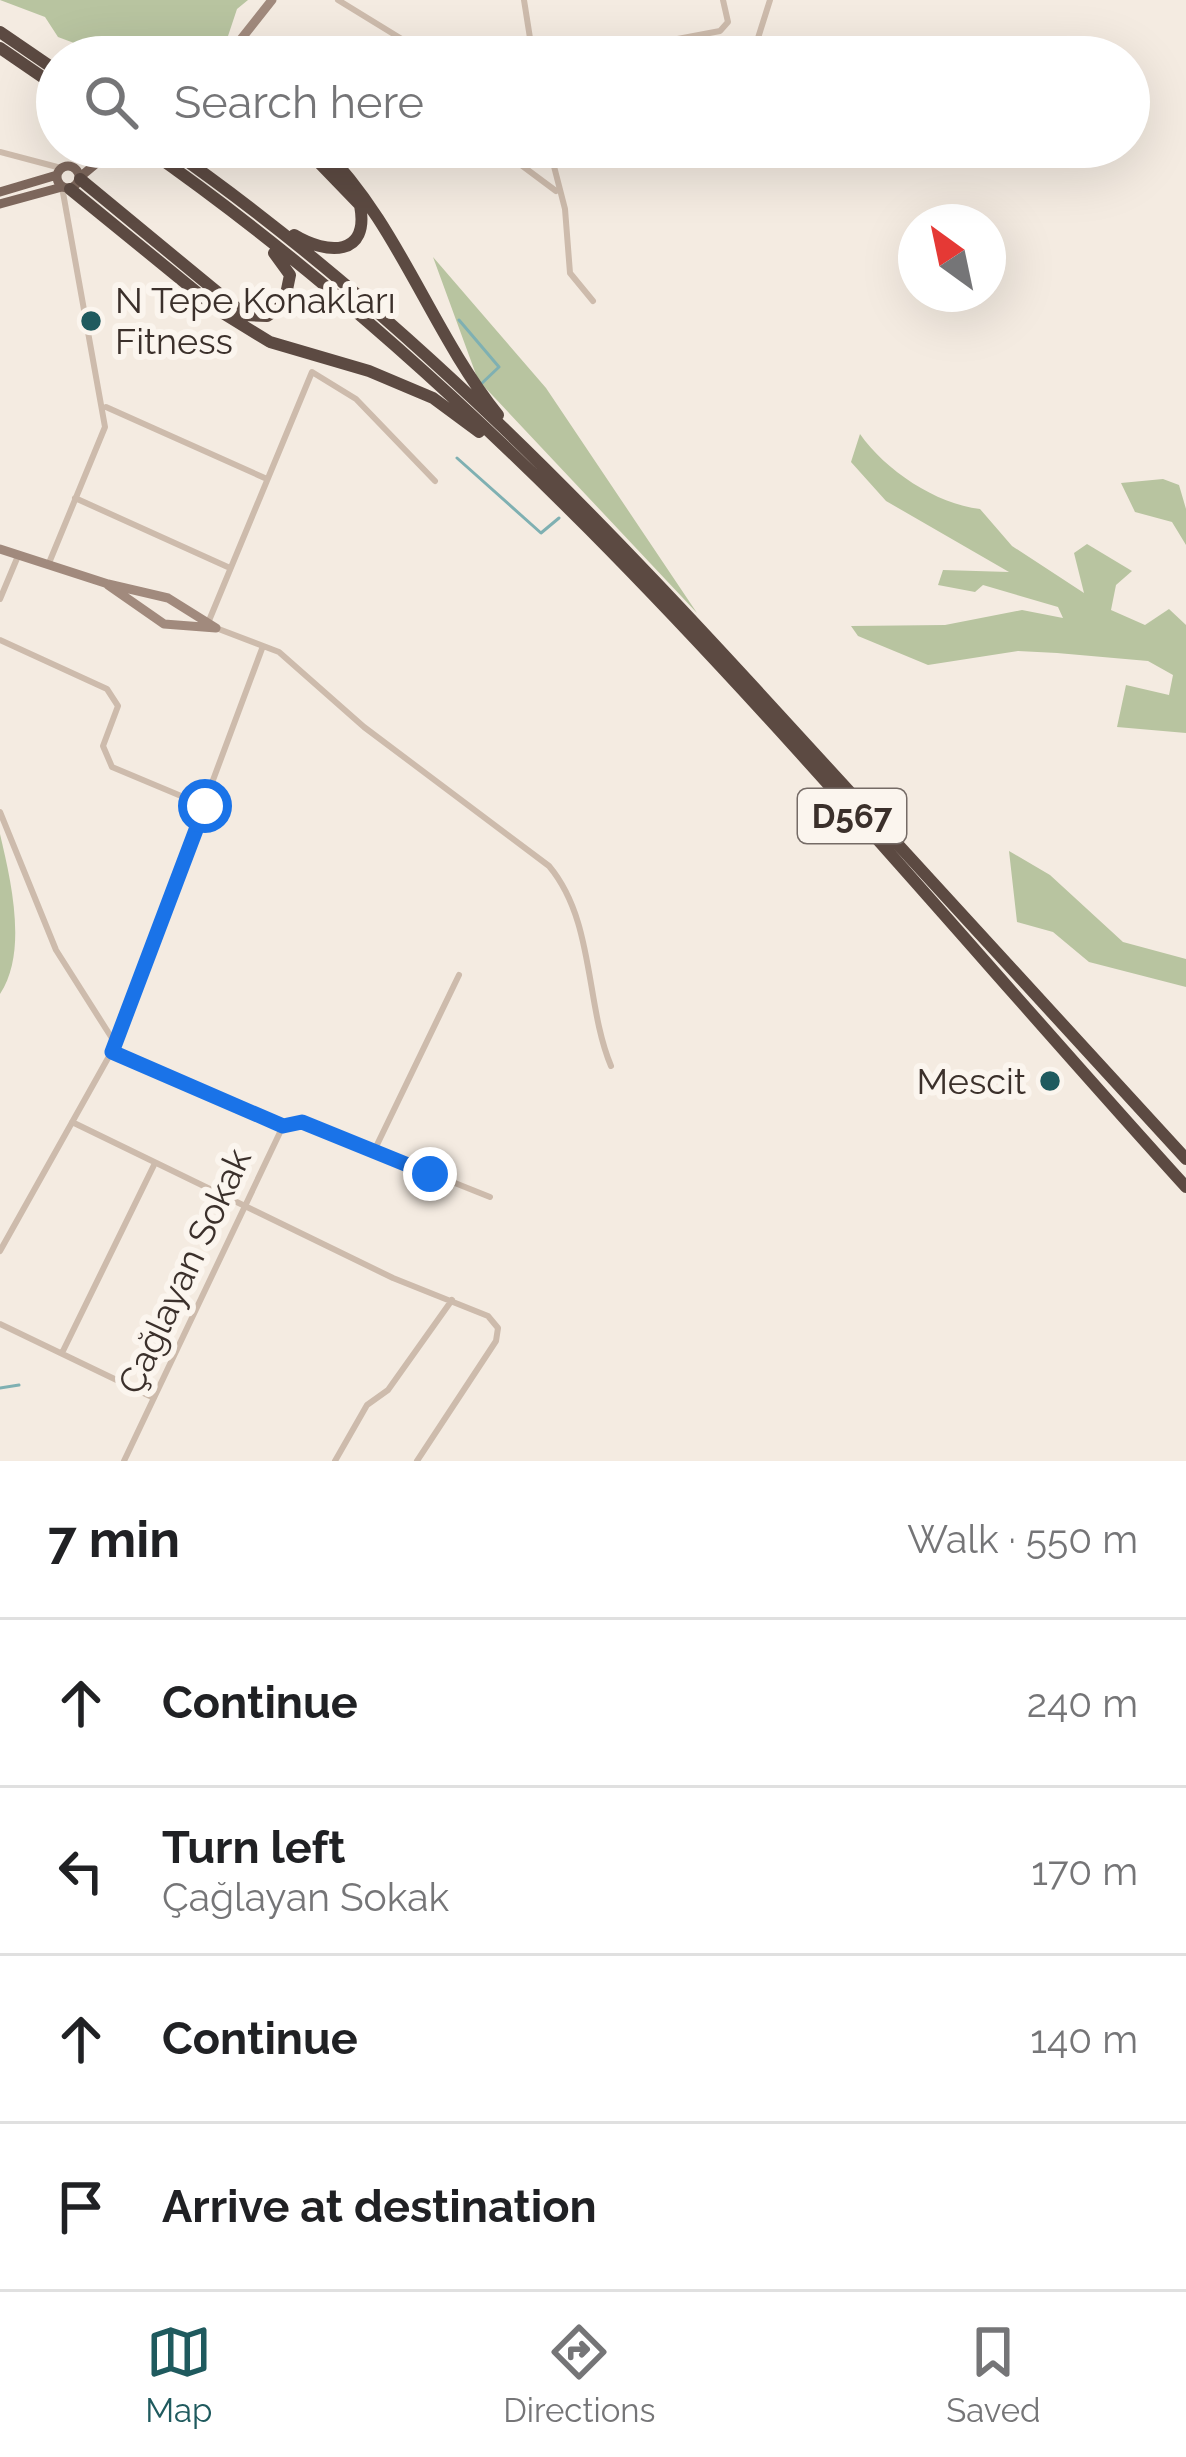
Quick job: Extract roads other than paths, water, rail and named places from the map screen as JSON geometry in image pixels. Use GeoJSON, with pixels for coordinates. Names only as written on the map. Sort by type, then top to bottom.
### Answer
{"type":"FeatureCollection","features":[{"type":"Feature","properties":{"kind":"highway"},"geometry":{"type":"LineString","coordinates":[[0,32],[36,57]]}},
{"type":"Feature","properties":{"kind":"highway"},"geometry":{"type":"LineString","coordinates":[[0,48],[36,73]]}},
{"type":"Feature","properties":{"kind":"highway","name":"D567"},"geometry":{"type":"LineString","coordinates":[[176,168],[249,216]]}},
{"type":"Feature","properties":{"kind":"highway","name":"D567"},"geometry":{"type":"LineString","coordinates":[[192,168],[515,449],[657,581],[1186,1159]]}},
{"type":"Feature","properties":{"kind":"highway"},"geometry":{"type":"LineString","coordinates":[[249,216],[329,251],[341,249],[360,232],[360,205],[324,168]]}},
{"type":"Feature","properties":{"kind":"highway"},"geometry":{"type":"LineString","coordinates":[[340,168],[376,208],[449,349],[515,449]]}},
{"type":"Feature","properties":{"kind":"highway"},"geometry":{"type":"LineString","coordinates":[[69,177],[234,309],[267,316],[284,304],[290,275],[249,216]]}},
{"type":"Feature","properties":{"kind":"highway"},"geometry":{"type":"LineString","coordinates":[[69,177],[221,312],[254,332],[433,398],[515,449]]}},
{"type":"Feature","properties":{"kind":"highway","name":"D567"},"geometry":{"type":"LineString","coordinates":[[515,449],[1186,1187]]}},
{"type":"Feature","properties":{"kind":"main road"},"geometry":{"type":"LineString","coordinates":[[0,204],[83,168]]}},
{"type":"Feature","properties":{"kind":"main road"},"geometry":{"type":"LineString","coordinates":[[0,192],[69,177]]}},
{"type":"Feature","properties":{"kind":"street"},"geometry":{"type":"LineString","coordinates":[[245,36],[272,0]]}},
{"type":"Feature","properties":{"kind":"street"},"geometry":{"type":"LineString","coordinates":[[338,0],[397,36]]}},
{"type":"Feature","properties":{"kind":"street"},"geometry":{"type":"LineString","coordinates":[[524,0],[530,36]]}},
{"type":"Feature","properties":{"kind":"street"},"geometry":{"type":"LineString","coordinates":[[693,36],[720,31],[728,22],[723,0]]}},
{"type":"Feature","properties":{"kind":"street"},"geometry":{"type":"LineString","coordinates":[[759,36],[770,0]]}},
{"type":"Feature","properties":{"kind":"street"},"geometry":{"type":"LineString","coordinates":[[0,152],[36,165]]}},
{"type":"Feature","properties":{"kind":"street"},"geometry":{"type":"LineString","coordinates":[[44,168],[69,177],[61,201],[106,407],[105,427],[49,563]]}},
{"type":"Feature","properties":{"kind":"street"},"geometry":{"type":"LineString","coordinates":[[525,168],[559,193]]}},
{"type":"Feature","properties":{"kind":"street"},"geometry":{"type":"LineString","coordinates":[[554,168],[570,273],[592,301]]}},
{"type":"Feature","properties":{"kind":"street"},"geometry":{"type":"LineString","coordinates":[[212,625],[230,568],[312,372],[356,400],[435,481]]}},
{"type":"Feature","properties":{"kind":"street"},"geometry":{"type":"LineString","coordinates":[[106,407],[267,479]]}},
{"type":"Feature","properties":{"kind":"street"},"geometry":{"type":"LineString","coordinates":[[75,498],[230,568]]}},
{"type":"Feature","properties":{"kind":"street"},"geometry":{"type":"LineString","coordinates":[[0,549],[168,598],[212,625],[279,652],[364,728],[549,866],[565,885],[595,993],[598,1036],[611,1066]]}},
{"type":"Feature","properties":{"kind":"street"},"geometry":{"type":"LineString","coordinates":[[0,599],[20,553]]}},
{"type":"Feature","properties":{"kind":"street"},"geometry":{"type":"LineString","coordinates":[[108,584],[164,624],[212,625]]}},
{"type":"Feature","properties":{"kind":"street"},"geometry":{"type":"LineString","coordinates":[[0,640],[107,689],[118,706],[103,746],[112,767],[205,806]]}},
{"type":"Feature","properties":{"kind":"street"},"geometry":{"type":"LineString","coordinates":[[0,1251],[113,1047],[153,954],[263,646]]}},
{"type":"Feature","properties":{"kind":"street"},"geometry":{"type":"LineString","coordinates":[[0,812],[56,950],[113,1047]]}},
{"type":"Feature","properties":{"kind":"street"},"geometry":{"type":"LineString","coordinates":[[374,1151],[460,974]]}},
{"type":"Feature","properties":{"kind":"street","name":"Çağlayan Sokak"},"geometry":{"type":"LineString","coordinates":[[113,1047],[128,1059],[283,1126],[124,1461]]}},
{"type":"Feature","properties":{"kind":"street"},"geometry":{"type":"LineString","coordinates":[[72,1122],[393,1278],[488,1316],[498,1328],[496,1341],[417,1461]]}},
{"type":"Feature","properties":{"kind":"street"},"geometry":{"type":"LineString","coordinates":[[283,1126],[302,1122],[490,1197]]}},
{"type":"Feature","properties":{"kind":"street"},"geometry":{"type":"LineString","coordinates":[[62,1353],[155,1163]]}},
{"type":"Feature","properties":{"kind":"street"},"geometry":{"type":"LineString","coordinates":[[335,1461],[367,1405],[388,1390],[452,1300]]}},
{"type":"Feature","properties":{"kind":"street"},"geometry":{"type":"LineString","coordinates":[[0,1324],[154,1398]]}},
{"type":"Feature","properties":{"kind":"waterway"},"geometry":{"type":"LineString","coordinates":[[459,320],[499,367],[480,385]]}},
{"type":"Feature","properties":{"kind":"waterway"},"geometry":{"type":"LineString","coordinates":[[457,458],[541,533],[559,518]]}},
{"type":"Feature","properties":{"kind":"waterway"},"geometry":{"type":"LineString","coordinates":[[0,1388],[19,1385]]}},
{"type":"Feature","properties":{"kind":"place","name":"N Tepe Konakları Fitness"},"geometry":{"type":"Point","coordinates":[91,321]}},
{"type":"Feature","properties":{"kind":"place","name":"Mescit"},"geometry":{"type":"Point","coordinates":[1050,1081]}}]}
